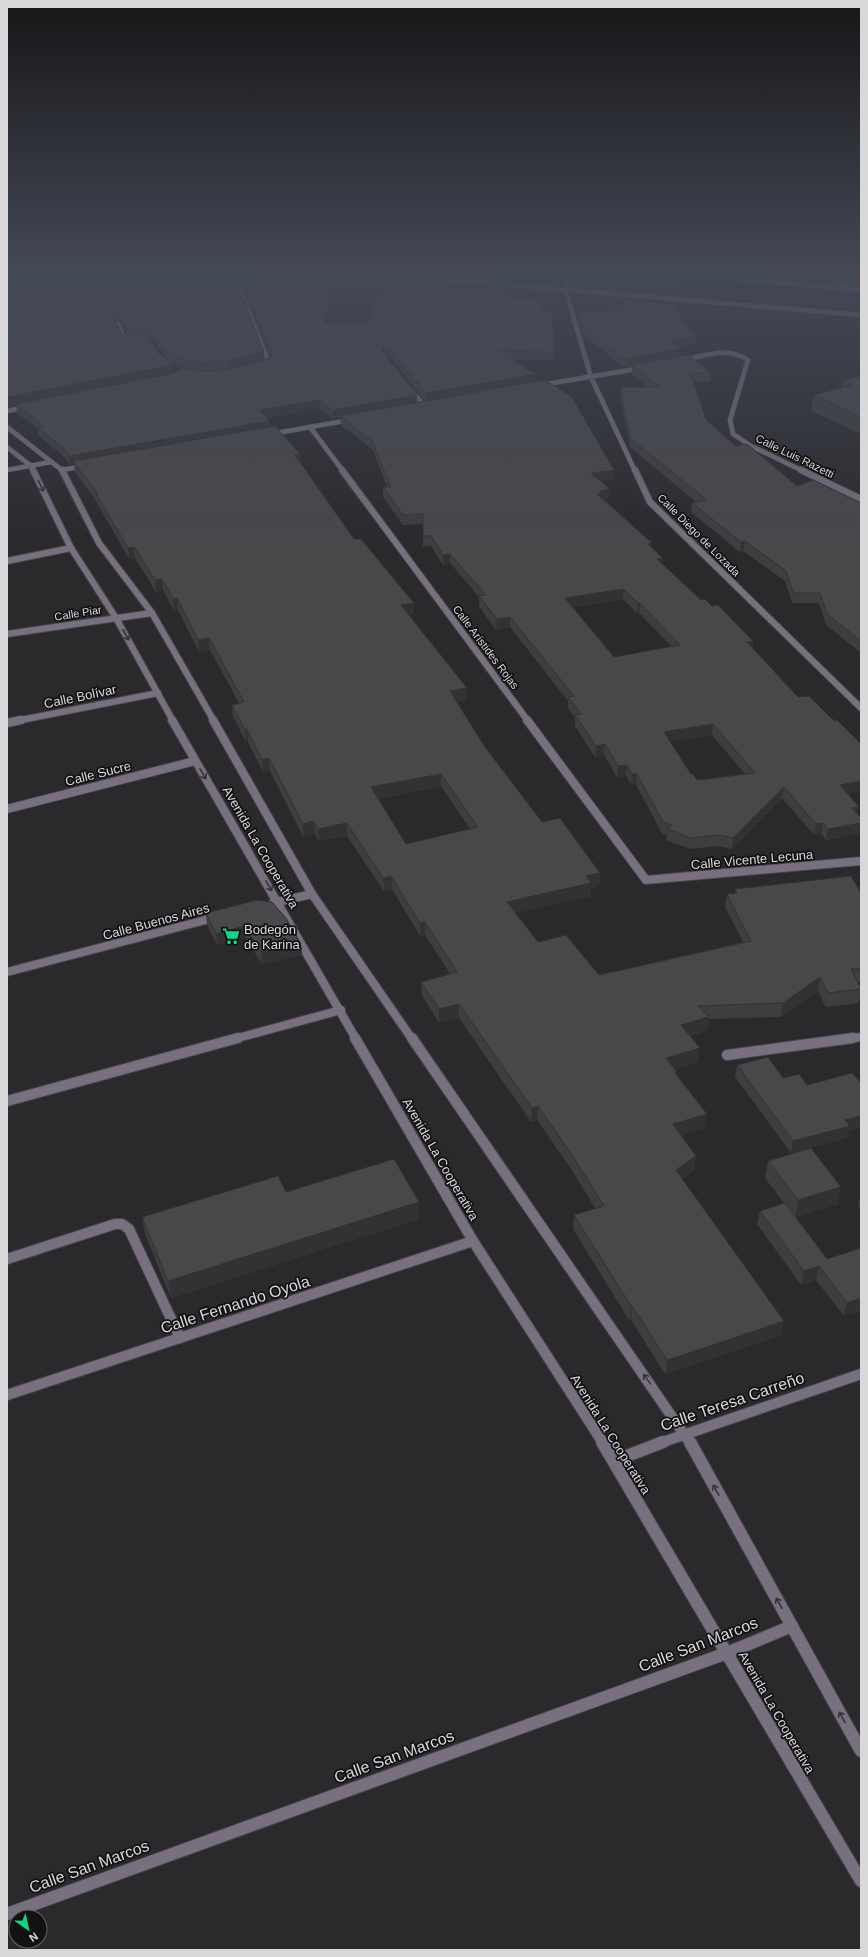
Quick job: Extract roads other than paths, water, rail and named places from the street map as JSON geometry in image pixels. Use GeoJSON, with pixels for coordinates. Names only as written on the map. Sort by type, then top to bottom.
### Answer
{"type":"FeatureCollection","features":[{"type":"Feature","properties":{"kind":"street"},"geometry":{"type":"LineString","coordinates":[[258,368],[264,365]]}},
{"type":"Feature","properties":{"kind":"street","name":"Calle Diego de Lozada"},"geometry":{"type":"LineString","coordinates":[[588,365],[591,376],[650,502],[861,708]]}},
{"type":"Feature","properties":{"kind":"street","name":"Calle Luis Razetti"},"geometry":{"type":"LineString","coordinates":[[746,365],[730,420],[733,434],[751,446],[861,499]]}},
{"type":"Feature","properties":{"kind":"street"},"geometry":{"type":"LineString","coordinates":[[538,386],[649,366]]}},
{"type":"Feature","properties":{"kind":"street"},"geometry":{"type":"LineString","coordinates":[[405,382],[424,406]]}},
{"type":"Feature","properties":{"kind":"street"},"geometry":{"type":"LineString","coordinates":[[7,411],[38,405]]}},
{"type":"Feature","properties":{"kind":"street"},"geometry":{"type":"LineString","coordinates":[[416,408],[432,405]]}},
{"type":"Feature","properties":{"kind":"street"},"geometry":{"type":"LineString","coordinates":[[263,435],[356,419]]}},
{"type":"Feature","properties":{"kind":"street","name":"Avenida La Cooperativa"},"geometry":{"type":"LineString","coordinates":[[7,427],[62,470],[99,543],[152,613],[312,894],[685,1434],[861,1751]]}},
{"type":"Feature","properties":{"kind":"street","name":"Calle Arístides Rojas"},"geometry":{"type":"LineString","coordinates":[[310,427],[646,880]]}},
{"type":"Feature","properties":{"kind":"street","name":"Avenida La Cooperativa"},"geometry":{"type":"LineString","coordinates":[[7,447],[31,466],[70,548],[116,618],[195,761],[278,901],[473,1241],[614,1461],[861,1881]]}},
{"type":"Feature","properties":{"kind":"street"},"geometry":{"type":"LineString","coordinates":[[7,470],[51,462]]}},
{"type":"Feature","properties":{"kind":"street"},"geometry":{"type":"LineString","coordinates":[[62,470],[93,464]]}},
{"type":"Feature","properties":{"kind":"street"},"geometry":{"type":"LineString","coordinates":[[7,560],[70,548]]}},
{"type":"Feature","properties":{"kind":"street","name":"Calle Piar"},"geometry":{"type":"LineString","coordinates":[[7,634],[152,613]]}},
{"type":"Feature","properties":{"kind":"street","name":"Calle Bolívar"},"geometry":{"type":"LineString","coordinates":[[7,724],[158,693]]}},
{"type":"Feature","properties":{"kind":"street","name":"Calle Sucre"},"geometry":{"type":"LineString","coordinates":[[7,809],[195,761]]}},
{"type":"Feature","properties":{"kind":"street","name":"Calle Vicente Lecuna"},"geometry":{"type":"LineString","coordinates":[[646,880],[861,861]]}},
{"type":"Feature","properties":{"kind":"street"},"geometry":{"type":"LineString","coordinates":[[262,905],[312,894]]}},
{"type":"Feature","properties":{"kind":"street","name":"Calle Buenos Aires"},"geometry":{"type":"LineString","coordinates":[[7,972],[224,916]]}},
{"type":"Feature","properties":{"kind":"street"},"geometry":{"type":"LineString","coordinates":[[7,1100],[341,1010]]}},
{"type":"Feature","properties":{"kind":"street"},"geometry":{"type":"LineString","coordinates":[[727,1055],[861,1037]]}},
{"type":"Feature","properties":{"kind":"street"},"geometry":{"type":"LineString","coordinates":[[7,1259],[115,1224],[122,1224],[129,1229],[180,1338]]}},
{"type":"Feature","properties":{"kind":"street","name":"Calle Fernando Oyola"},"geometry":{"type":"LineString","coordinates":[[7,1395],[473,1241]]}},
{"type":"Feature","properties":{"kind":"street","name":"Calle Teresa Carreño"},"geometry":{"type":"LineString","coordinates":[[614,1461],[685,1434],[861,1374]]}},
{"type":"Feature","properties":{"kind":"street","name":"Calle San Marcos"},"geometry":{"type":"LineString","coordinates":[[7,1914],[727,1653],[792,1626]]}},
{"type":"Feature","properties":{"kind":"place","name":"Bodegón de Karina"},"geometry":{"type":"Point","coordinates":[231,936]}}]}
